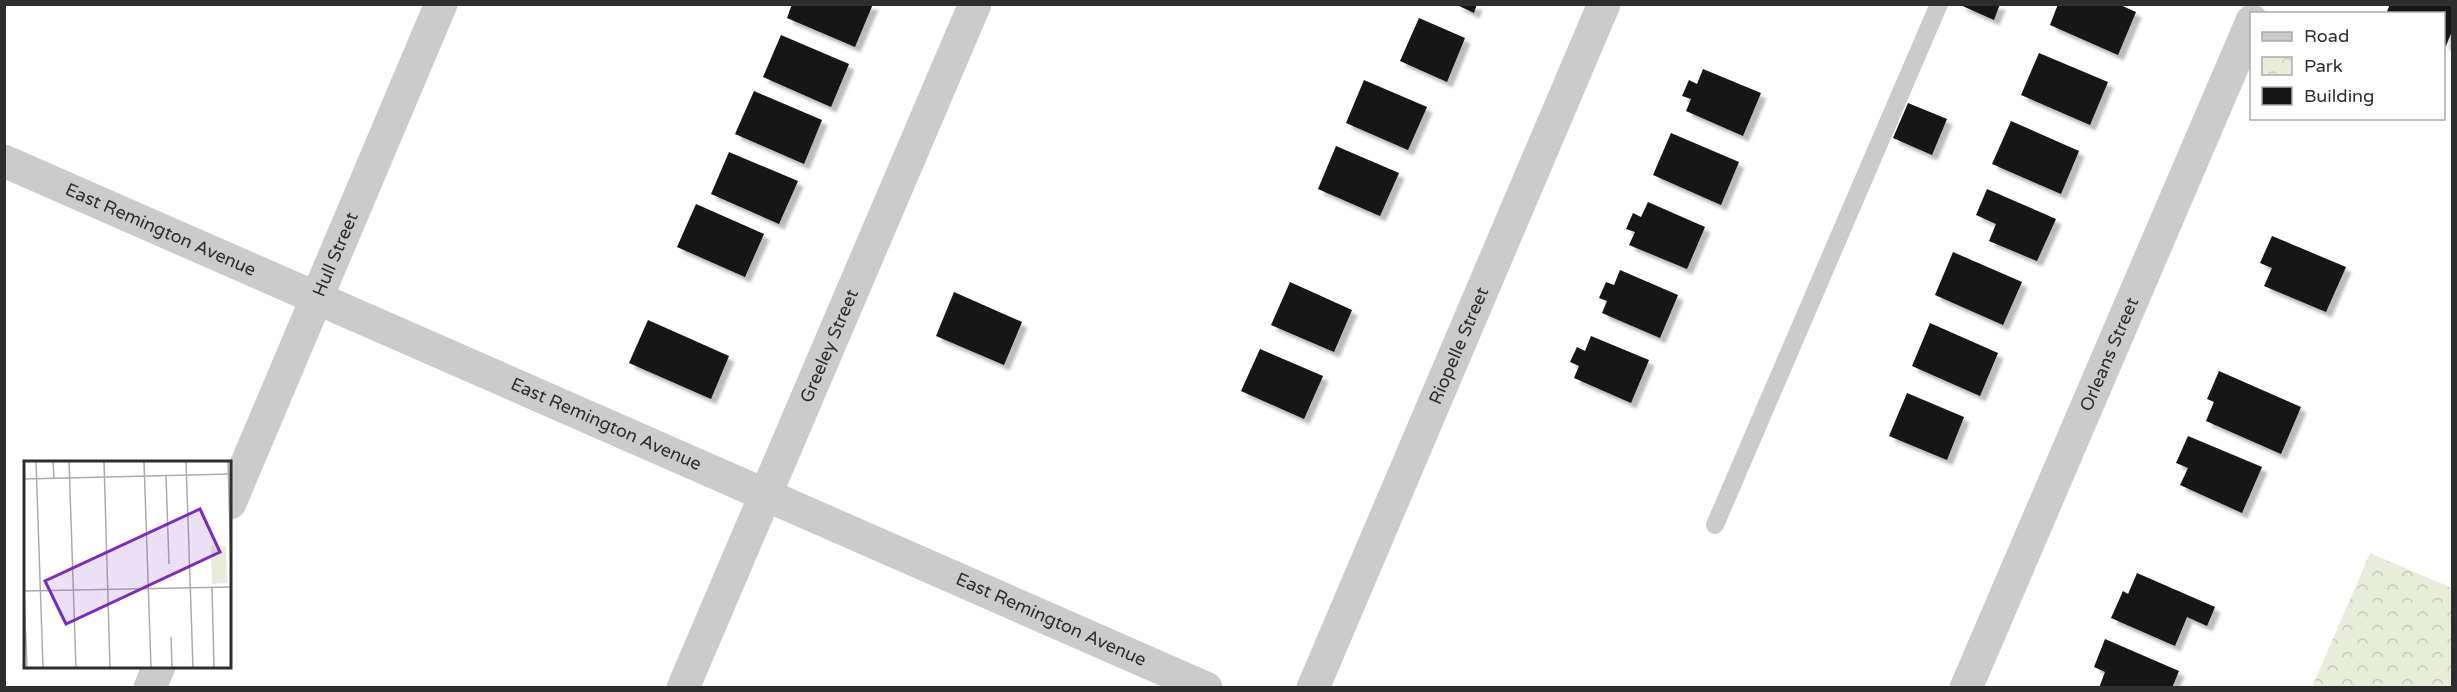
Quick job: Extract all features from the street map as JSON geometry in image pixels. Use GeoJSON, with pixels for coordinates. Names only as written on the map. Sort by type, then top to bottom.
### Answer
{"type":"FeatureCollection","features":[{"type":"Feature","properties":{"kind":"street","name":"Hull Street"},"geometry":{"type":"LineString","coordinates":[[231,501],[441,4]]}},
{"type":"Feature","properties":{"kind":"street","name":"Greeley Street"},"geometry":{"type":"LineString","coordinates":[[683,687],[975,4]]}},
{"type":"Feature","properties":{"kind":"street","name":"Riopelle Street"},"geometry":{"type":"LineString","coordinates":[[1312,687],[1604,4]]}},
{"type":"Feature","properties":{"kind":"street","name":"Orleans Street"},"geometry":{"type":"LineString","coordinates":[[1966,687],[2250,26]]}},
{"type":"Feature","properties":{"kind":"street","name":"East Remington Avenue"},"geometry":{"type":"LineString","coordinates":[[4,160],[317,299],[766,492],[1206,687]]}},
{"type":"Feature","properties":{"kind":"street"},"geometry":{"type":"LineString","coordinates":[[150,687],[158,668]]}},
{"type":"Feature","properties":{"kind":"lane"},"geometry":{"type":"LineString","coordinates":[[1716,525],[1939,4]]}},
{"type":"Feature","properties":{"kind":"green space"},"geometry":{"type":"Polygon","coordinates":[[[2370,553],[2452,588],[2452,687],[2312,687],[2370,553]]]}},
{"type":"Feature","properties":{"kind":"building"},"geometry":{"type":"Polygon","coordinates":[[[792,4],[873,4],[855,47],[787,18],[792,4]]]}},
{"type":"Feature","properties":{"kind":"building"},"geometry":{"type":"Polygon","coordinates":[[[1455,4],[1477,4],[1474,13],[1455,4]]]}},
{"type":"Feature","properties":{"kind":"building"},"geometry":{"type":"Polygon","coordinates":[[[1958,4],[2000,4],[1994,20],[1958,4]]]}},
{"type":"Feature","properties":{"kind":"building"},"geometry":{"type":"Polygon","coordinates":[[[2058,4],[2118,4],[2136,12],[2118,55],[2050,25],[2058,4]]]}},
{"type":"Feature","properties":{"kind":"building"},"geometry":{"type":"Polygon","coordinates":[[[2390,4],[2452,4],[2452,31],[2446,46],[2445,12],[2387,12],[2390,4]]]}},
{"type":"Feature","properties":{"kind":"building"},"geometry":{"type":"Polygon","coordinates":[[[1419,18],[1465,38],[1447,82],[1400,61],[1419,18]]]}},
{"type":"Feature","properties":{"kind":"building"},"geometry":{"type":"Polygon","coordinates":[[[781,35],[849,64],[831,107],[763,77],[781,35]]]}},
{"type":"Feature","properties":{"kind":"building"},"geometry":{"type":"Polygon","coordinates":[[[2039,53],[2108,82],[2090,125],[2021,95],[2039,53]]]}},
{"type":"Feature","properties":{"kind":"building"},"geometry":{"type":"Polygon","coordinates":[[[1703,69],[1761,93],[1743,136],[1686,111],[1691,99],[1682,96],[1689,80],[1697,84],[1703,69]]]}},
{"type":"Feature","properties":{"kind":"building"},"geometry":{"type":"Polygon","coordinates":[[[1364,80],[1427,107],[1408,150],[1346,123],[1364,80]]]}},
{"type":"Feature","properties":{"kind":"building"},"geometry":{"type":"Polygon","coordinates":[[[754,91],[822,120],[804,164],[735,134],[754,91]]]}},
{"type":"Feature","properties":{"kind":"building"},"geometry":{"type":"Polygon","coordinates":[[[1908,103],[1947,119],[1932,155],[1893,138],[1908,103]]]}},
{"type":"Feature","properties":{"kind":"building"},"geometry":{"type":"Polygon","coordinates":[[[2011,121],[2079,151],[2061,194],[1992,164],[2011,121]]]}},
{"type":"Feature","properties":{"kind":"building"},"geometry":{"type":"Polygon","coordinates":[[[1671,133],[1739,162],[1721,205],[1653,175],[1671,133]]]}},
{"type":"Feature","properties":{"kind":"building"},"geometry":{"type":"Polygon","coordinates":[[[1336,146],[1399,173],[1380,216],[1318,189],[1336,146]]]}},
{"type":"Feature","properties":{"kind":"building"},"geometry":{"type":"Polygon","coordinates":[[[729,152],[798,181],[779,224],[711,194],[729,152]]]}},
{"type":"Feature","properties":{"kind":"building"},"geometry":{"type":"Polygon","coordinates":[[[1987,189],[2056,219],[2037,261],[1989,241],[1996,224],[1976,215],[1987,189]]]}},
{"type":"Feature","properties":{"kind":"building"},"geometry":{"type":"Polygon","coordinates":[[[1648,202],[1705,227],[1687,269],[1629,245],[1635,232],[1626,229],[1633,213],[1641,217],[1648,202]]]}},
{"type":"Feature","properties":{"kind":"building"},"geometry":{"type":"Polygon","coordinates":[[[696,204],[764,234],[745,277],[677,247],[696,204]]]}},
{"type":"Feature","properties":{"kind":"building"},"geometry":{"type":"Polygon","coordinates":[[[2272,236],[2346,267],[2326,312],[2264,286],[2272,268],[2260,263],[2272,236]]]}},
{"type":"Feature","properties":{"kind":"building"},"geometry":{"type":"Polygon","coordinates":[[[1953,252],[2022,282],[2003,325],[1935,295],[1953,252]]]}},
{"type":"Feature","properties":{"kind":"building"},"geometry":{"type":"Polygon","coordinates":[[[1620,270],[1678,295],[1660,338],[1602,313],[1607,301],[1599,298],[1606,282],[1614,285],[1620,270]]]}},
{"type":"Feature","properties":{"kind":"building"},"geometry":{"type":"Polygon","coordinates":[[[1290,282],[1352,310],[1334,352],[1271,325],[1290,282]]]}},
{"type":"Feature","properties":{"kind":"building"},"geometry":{"type":"Polygon","coordinates":[[[954,292],[1022,322],[1004,365],[936,336],[954,292]]]}},
{"type":"Feature","properties":{"kind":"building"},"geometry":{"type":"Polygon","coordinates":[[[648,320],[729,356],[711,399],[629,363],[648,320]]]}},
{"type":"Feature","properties":{"kind":"building"},"geometry":{"type":"Polygon","coordinates":[[[1930,323],[1998,353],[1980,396],[1912,366],[1930,323]]]}},
{"type":"Feature","properties":{"kind":"building"},"geometry":{"type":"Polygon","coordinates":[[[1591,336],[1649,360],[1631,403],[1574,378],[1579,366],[1570,362],[1577,347],[1585,351],[1591,336]]]}},
{"type":"Feature","properties":{"kind":"building"},"geometry":{"type":"Polygon","coordinates":[[[1260,349],[1323,376],[1304,419],[1241,391],[1260,349]]]}},
{"type":"Feature","properties":{"kind":"building"},"geometry":{"type":"Polygon","coordinates":[[[2219,371],[2301,407],[2281,454],[2206,421],[2214,402],[2207,399],[2219,371]]]}},
{"type":"Feature","properties":{"kind":"building"},"geometry":{"type":"Polygon","coordinates":[[[1907,393],[1964,417],[1947,460],[1889,436],[1907,393]]]}},
{"type":"Feature","properties":{"kind":"building"},"geometry":{"type":"Polygon","coordinates":[[[2188,436],[2262,467],[2242,513],[2180,485],[2188,468],[2176,463],[2188,436]]]}},
{"type":"Feature","properties":{"kind":"building"},"geometry":{"type":"Polygon","coordinates":[[[2137,573],[2215,607],[2207,626],[2187,617],[2175,646],[2111,618],[2123,591],[2128,594],[2137,573]]]}},
{"type":"Feature","properties":{"kind":"building"},"geometry":{"type":"Polygon","coordinates":[[[2105,639],[2179,671],[2172,688],[2099,688],[2105,672],[2094,667],[2105,639]]]}}]}
